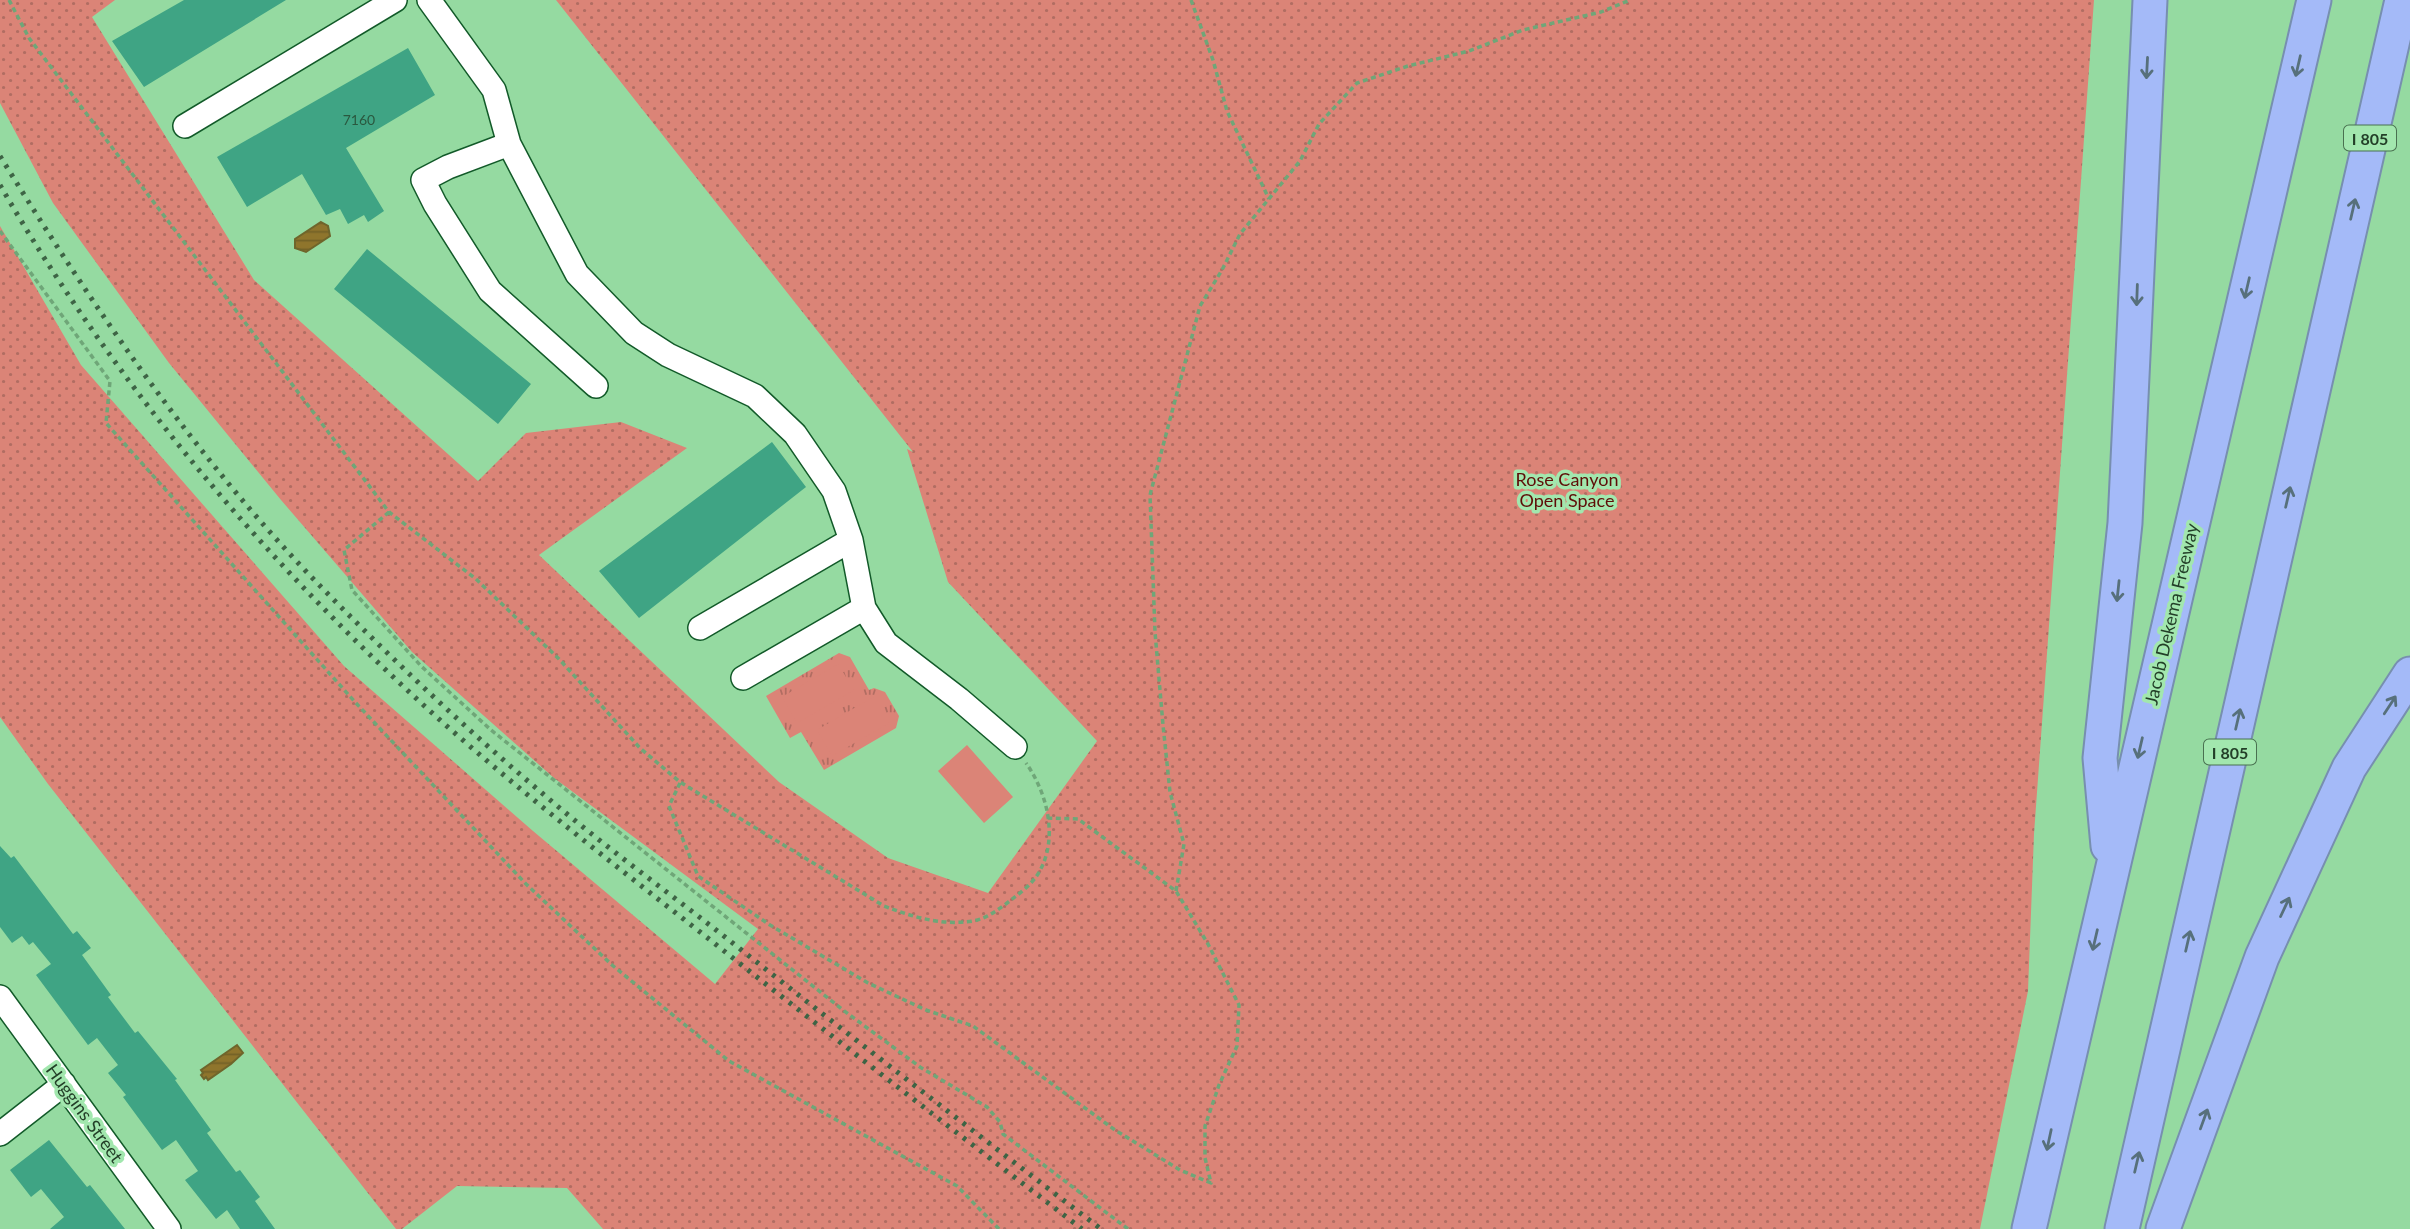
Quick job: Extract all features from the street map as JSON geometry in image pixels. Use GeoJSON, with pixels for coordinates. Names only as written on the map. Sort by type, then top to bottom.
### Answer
{"type":"FeatureCollection","features":[{"type":"Feature","properties":{"kind":"highway"},"geometry":{"type":"LineString","coordinates":[[2110,874],[2100,758],[2125,523],[2150,0]]}},
{"type":"Feature","properties":{"kind":"highway","name":"Jacob Dekema Freeway"},"geometry":{"type":"LineString","coordinates":[[2029,1229],[2314,0]]}},
{"type":"Feature","properties":{"kind":"highway","name":"I 805"},"geometry":{"type":"LineString","coordinates":[[2122,1229],[2402,0]]}},
{"type":"Feature","properties":{"kind":"highway"},"geometry":{"type":"LineString","coordinates":[[2163,1229],[2262,957],[2349,768],[2410,674]]}},
{"type":"Feature","properties":{"kind":"street"},"geometry":{"type":"LineString","coordinates":[[185,126],[395,0]]}},
{"type":"Feature","properties":{"kind":"street"},"geometry":{"type":"LineString","coordinates":[[429,0],[494,90],[509,144],[577,274],[634,333],[668,355],[755,396],[795,434],[834,491],[851,540],[864,608],[887,643],[1015,747]]}},
{"type":"Feature","properties":{"kind":"street"},"geometry":{"type":"LineString","coordinates":[[509,144],[448,166],[423,180],[435,204],[491,291],[596,386]]}},
{"type":"Feature","properties":{"kind":"street"},"geometry":{"type":"LineString","coordinates":[[700,628],[851,540]]}},
{"type":"Feature","properties":{"kind":"street"},"geometry":{"type":"LineString","coordinates":[[743,678],[864,608]]}},
{"type":"Feature","properties":{"kind":"street","name":"Huggins Street"},"geometry":{"type":"LineString","coordinates":[[0,997],[169,1229]]}},
{"type":"Feature","properties":{"kind":"street"},"geometry":{"type":"LineString","coordinates":[[0,1134],[64,1084]]}},
{"type":"Feature","properties":{"kind":"path"},"geometry":{"type":"LineString","coordinates":[[9,0],[37,49],[389,512],[476,579],[559,659],[640,748],[680,782],[884,906],[912,917],[947,923],[975,921],[993,914],[1026,888],[1038,874],[1050,848],[1048,818],[1038,783],[1015,747]]}},
{"type":"Feature","properties":{"kind":"path"},"geometry":{"type":"LineString","coordinates":[[1191,0],[1213,60],[1227,111],[1269,199]]}},
{"type":"Feature","properties":{"kind":"path"},"geometry":{"type":"LineString","coordinates":[[1176,891],[1184,844],[1170,792],[1163,725],[1155,632],[1150,495],[1200,306],[1240,234],[1300,161],[1319,124],[1357,83],[1408,66],[1469,51],[1523,30],[1601,12],[1630,0]]}},
{"type":"Feature","properties":{"kind":"path"},"geometry":{"type":"LineString","coordinates":[[0,232],[110,381],[106,423],[355,702],[526,884],[612,965],[729,1060],[957,1186],[999,1229]]}},
{"type":"Feature","properties":{"kind":"path"},"geometry":{"type":"LineString","coordinates":[[389,512],[344,550],[352,590],[421,666],[491,730],[843,1010],[920,1067],[987,1107],[1000,1122],[1003,1134],[1128,1229]]}},
{"type":"Feature","properties":{"kind":"path"},"geometry":{"type":"LineString","coordinates":[[680,782],[668,806],[698,876],[770,925],[869,983],[926,1010],[973,1026],[1115,1130],[1180,1170],[1211,1184],[1205,1158],[1205,1126],[1219,1085],[1237,1046],[1239,1005],[1208,944],[1176,891],[1078,819],[1048,818]]}},
{"type":"Feature","properties":{"kind":"green space","name":"Rose Canyon Open Space"},"geometry":{"type":"Polygon","coordinates":[[[0,0],[115,0],[92,17],[254,280],[478,481],[526,433],[621,422],[687,448],[539,555],[779,782],[888,858],[988,893],[1097,741],[948,582],[907,449],[913,452],[556,0],[2094,0],[2034,834],[2028,991],[1980,1229],[603,1229],[567,1188],[457,1186],[402,1229],[396,1229],[48,784],[0,717],[0,226],[81,365],[344,666],[533,831],[715,984],[758,929],[554,778],[412,652],[281,500],[169,363],[53,203],[0,103],[0,0]]]}},
{"type":"Feature","properties":{"kind":"green space"},"geometry":{"type":"Polygon","coordinates":[[[839,653],[850,657],[869,690],[874,688],[885,692],[899,716],[896,728],[824,770],[801,732],[790,738],[766,696],[839,653]]]}},
{"type":"Feature","properties":{"kind":"green space"},"geometry":{"type":"Polygon","coordinates":[[[838,664],[854,690],[797,723],[782,697],[838,664]]]}},
{"type":"Feature","properties":{"kind":"green space"},"geometry":{"type":"Polygon","coordinates":[[[873,697],[889,723],[832,756],[817,730],[873,697]]]}},
{"type":"Feature","properties":{"kind":"green space"},"geometry":{"type":"Polygon","coordinates":[[[967,745],[1013,797],[984,823],[938,771],[967,745]]]}},
{"type":"Feature","properties":{"kind":"shaded area"},"geometry":{"type":"Polygon","coordinates":[[[321,222],[328,226],[330,236],[306,252],[295,248],[295,239],[321,222]]]}},
{"type":"Feature","properties":{"kind":"shaded area"},"geometry":{"type":"Polygon","coordinates":[[[237,1045],[243,1053],[208,1080],[206,1077],[204,1079],[201,1070],[237,1045]]]}},
{"type":"Feature","properties":{"kind":"building"},"geometry":{"type":"Polygon","coordinates":[[[184,0],[286,0],[144,87],[112,41],[184,0]]]}},
{"type":"Feature","properties":{"kind":"building"},"geometry":{"type":"Polygon","coordinates":[[[408,48],[435,95],[346,148],[384,211],[368,222],[364,215],[348,224],[340,209],[326,215],[302,174],[247,207],[217,157],[408,48]]]}},
{"type":"Feature","properties":{"kind":"building"},"geometry":{"type":"Polygon","coordinates":[[[367,249],[531,384],[498,424],[334,289],[367,249]]]}},
{"type":"Feature","properties":{"kind":"building"},"geometry":{"type":"Polygon","coordinates":[[[772,442],[806,487],[639,618],[599,571],[772,442]]]}},
{"type":"Feature","properties":{"kind":"building"},"geometry":{"type":"Polygon","coordinates":[[[0,846],[11,858],[14,856],[73,934],[77,931],[91,948],[82,955],[111,995],[108,997],[135,1033],[138,1031],[177,1079],[175,1080],[211,1130],[207,1133],[236,1172],[240,1170],[260,1197],[255,1201],[275,1229],[240,1229],[227,1210],[216,1219],[185,1180],[198,1171],[176,1140],[162,1150],[123,1097],[126,1095],[108,1073],[118,1065],[97,1038],[88,1045],[36,975],[51,964],[33,942],[29,945],[22,936],[12,943],[0,927],[0,846]]]}},
{"type":"Feature","properties":{"kind":"building"},"geometry":{"type":"Polygon","coordinates":[[[49,1140],[125,1229],[50,1229],[64,1217],[41,1189],[31,1197],[10,1170],[49,1140]]]}},
{"type":"Feature","properties":{"kind":"railway"},"geometry":{"type":"LineString","coordinates":[[0,156],[111,327],[192,438],[279,542],[378,644],[486,745],[586,829],[1101,1229]]}},
{"type":"Feature","properties":{"kind":"railway"},"geometry":{"type":"LineString","coordinates":[[0,185],[95,334],[147,405],[261,542],[384,668],[449,728],[578,835],[848,1049],[1082,1229]]}}]}
